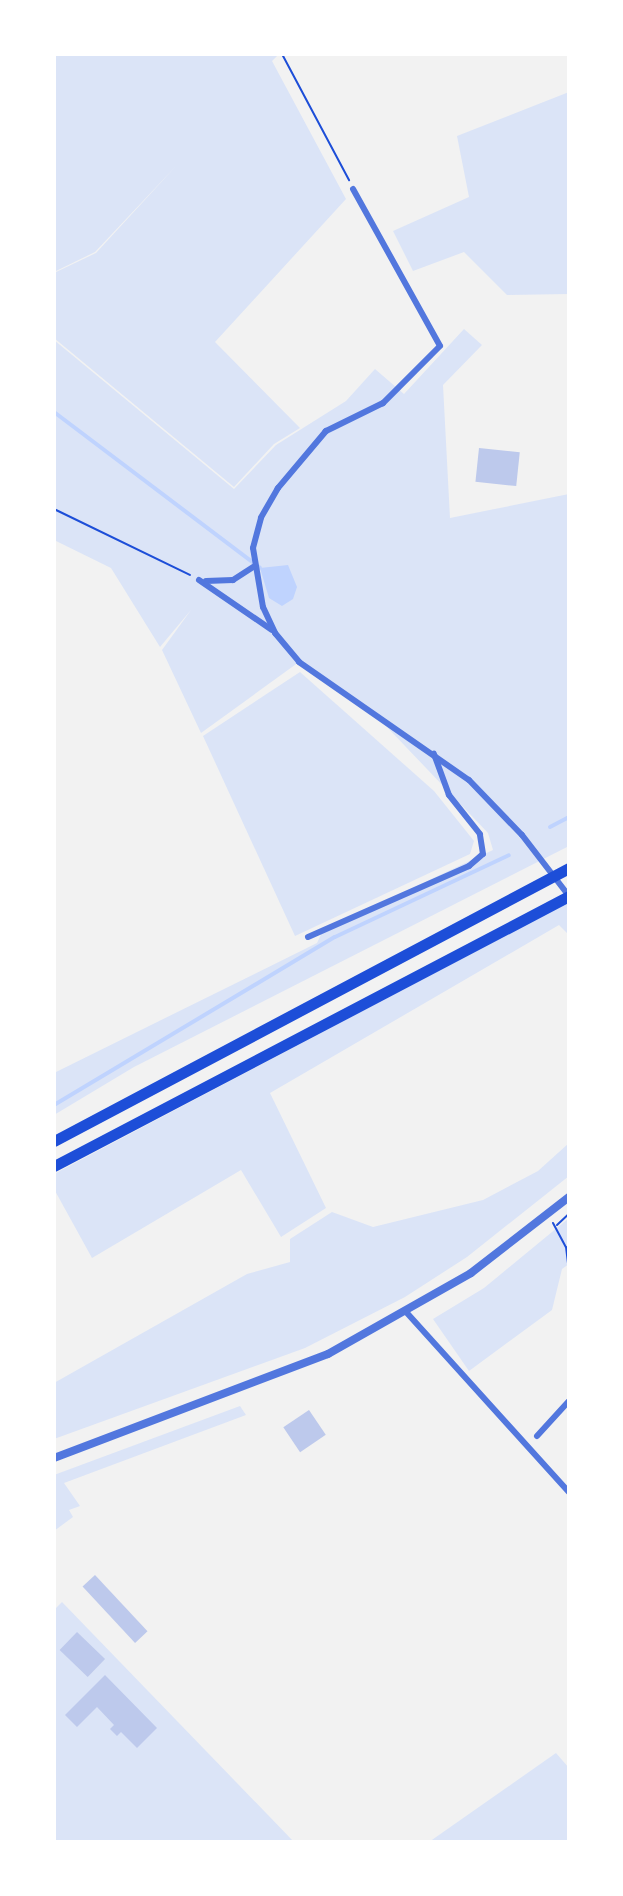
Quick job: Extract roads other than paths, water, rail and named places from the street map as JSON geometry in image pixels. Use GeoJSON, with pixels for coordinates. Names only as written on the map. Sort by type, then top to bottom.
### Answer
{"type":"FeatureCollection","features":[{"type":"Feature","properties":{"kind":"highway"},"geometry":{"type":"LineString","coordinates":[[54,1141],[569,868]]}},
{"type":"Feature","properties":{"kind":"highway"},"geometry":{"type":"LineString","coordinates":[[54,1166],[569,896]]}},
{"type":"Feature","properties":{"kind":"street"},"geometry":{"type":"LineString","coordinates":[[275,633],[253,557],[268,504],[308,449],[337,423],[383,403],[440,346],[353,189]]}},
{"type":"Feature","properties":{"kind":"street"},"geometry":{"type":"LineString","coordinates":[[254,567],[224,582],[199,580],[275,633],[299,662],[336,690],[434,754],[522,835],[569,896]]}},
{"type":"Feature","properties":{"kind":"street"},"geometry":{"type":"LineString","coordinates":[[308,937],[469,866],[483,854],[486,844],[449,795],[434,754]]}},
{"type":"Feature","properties":{"kind":"street"},"geometry":{"type":"LineString","coordinates":[[54,1458],[328,1354],[407,1313],[471,1273],[569,1197]]}},
{"type":"Feature","properties":{"kind":"street"},"geometry":{"type":"LineString","coordinates":[[407,1313],[569,1492]]}},
{"type":"Feature","properties":{"kind":"street"},"geometry":{"type":"LineString","coordinates":[[537,1436],[569,1401]]}},
{"type":"Feature","properties":{"kind":"water"},"geometry":{"type":"Polygon","coordinates":[[[288,565],[297,587],[293,599],[282,606],[269,598],[260,568],[288,565]]]}},
{"type":"Feature","properties":{"kind":"waterway"},"geometry":{"type":"LineString","coordinates":[[54,412],[260,568]]}},
{"type":"Feature","properties":{"kind":"waterway"},"geometry":{"type":"LineString","coordinates":[[550,827],[569,817]]}},
{"type":"Feature","properties":{"kind":"waterway"},"geometry":{"type":"LineString","coordinates":[[54,1105],[335,937],[509,855]]}}]}
